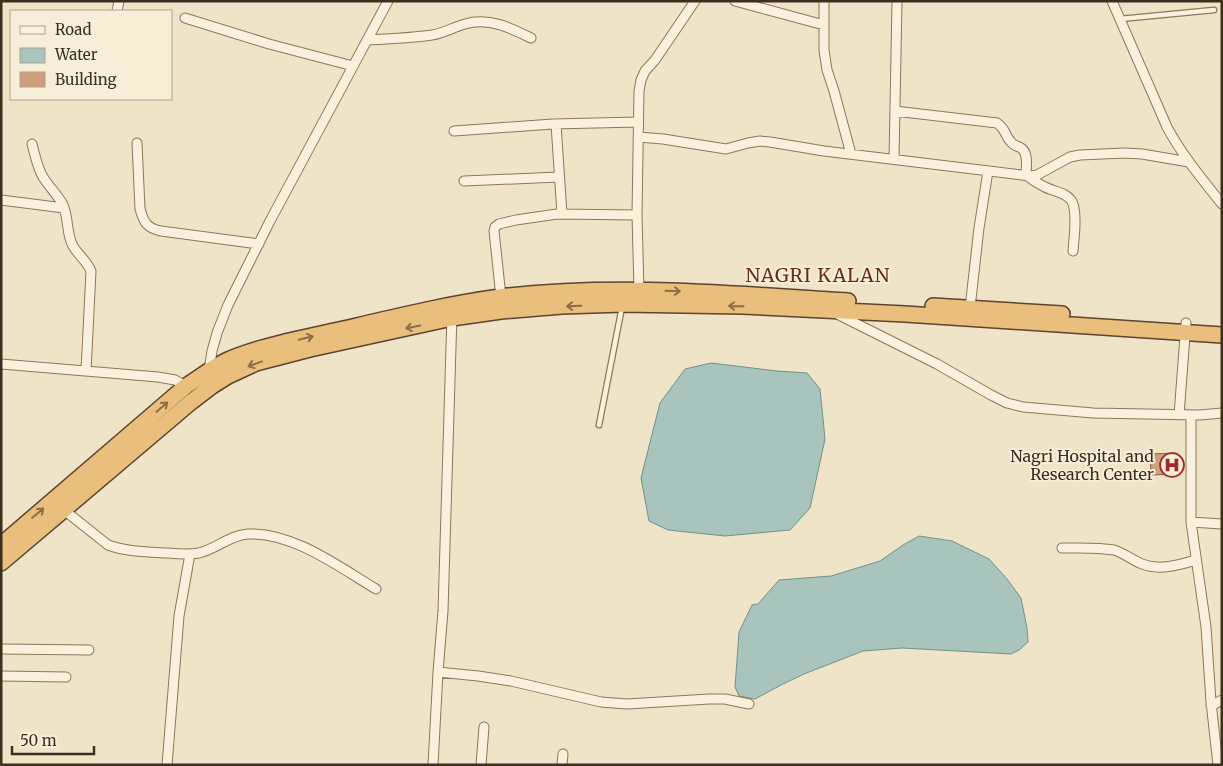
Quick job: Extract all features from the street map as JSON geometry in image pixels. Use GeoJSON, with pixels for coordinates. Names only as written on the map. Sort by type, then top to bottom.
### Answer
{"type":"FeatureCollection","features":[{"type":"Feature","properties":{"kind":"highway"},"geometry":{"type":"LineString","coordinates":[[1,563],[191,402],[228,376],[256,364],[501,297],[588,291],[639,290],[743,294],[970,308],[1186,328],[1222,335]]}},
{"type":"Feature","properties":{"kind":"highway"},"geometry":{"type":"LineString","coordinates":[[1,545],[186,386],[227,360],[270,346],[451,311],[501,311],[623,304],[743,306],[1186,328],[1222,326]]}},
{"type":"Feature","properties":{"kind":"street"},"geometry":{"type":"LineString","coordinates":[[209,370],[217,333],[228,305],[388,1]]}},
{"type":"Feature","properties":{"kind":"street"},"geometry":{"type":"LineString","coordinates":[[639,290],[637,215],[638,122],[641,80],[695,1]]}},
{"type":"Feature","properties":{"kind":"street"},"geometry":{"type":"LineString","coordinates":[[735,1],[824,25]]}},
{"type":"Feature","properties":{"kind":"street"},"geometry":{"type":"LineString","coordinates":[[824,1],[824,50],[827,70],[851,154]]}},
{"type":"Feature","properties":{"kind":"street"},"geometry":{"type":"LineString","coordinates":[[894,159],[897,1]]}},
{"type":"Feature","properties":{"kind":"street"},"geometry":{"type":"LineString","coordinates":[[1112,1],[1175,143],[1222,204]]}},
{"type":"Feature","properties":{"kind":"street"},"geometry":{"type":"LineString","coordinates":[[185,18],[269,44],[353,66]]}},
{"type":"Feature","properties":{"kind":"street"},"geometry":{"type":"LineString","coordinates":[[367,40],[432,35],[477,22],[504,25],[532,38]]}},
{"type":"Feature","properties":{"kind":"street"},"geometry":{"type":"LineString","coordinates":[[895,111],[996,123],[1005,130],[1012,144],[1022,148],[1025,152],[1026,175]]}},
{"type":"Feature","properties":{"kind":"street"},"geometry":{"type":"LineString","coordinates":[[454,131],[556,124],[638,122]]}},
{"type":"Feature","properties":{"kind":"street"},"geometry":{"type":"LineString","coordinates":[[556,124],[562,214]]}},
{"type":"Feature","properties":{"kind":"street"},"geometry":{"type":"LineString","coordinates":[[638,137],[726,149],[760,141],[1037,176],[1070,157],[1080,155],[1142,154],[1189,162]]}},
{"type":"Feature","properties":{"kind":"street"},"geometry":{"type":"LineString","coordinates":[[138,143],[140,209],[143,219],[148,226],[153,230],[259,244]]}},
{"type":"Feature","properties":{"kind":"street"},"geometry":{"type":"LineString","coordinates":[[32,144],[38,167],[64,208],[72,244],[88,264],[91,271],[86,371]]}},
{"type":"Feature","properties":{"kind":"street"},"geometry":{"type":"LineString","coordinates":[[970,308],[988,171]]}},
{"type":"Feature","properties":{"kind":"street"},"geometry":{"type":"LineString","coordinates":[[1026,175],[1043,186],[1064,194],[1071,199],[1075,212],[1073,251]]}},
{"type":"Feature","properties":{"kind":"street"},"geometry":{"type":"LineString","coordinates":[[464,182],[559,177]]}},
{"type":"Feature","properties":{"kind":"street"},"geometry":{"type":"LineString","coordinates":[[1,200],[64,208]]}},
{"type":"Feature","properties":{"kind":"street"},"geometry":{"type":"LineString","coordinates":[[501,297],[494,231],[495,227],[499,224],[562,214],[637,215]]}},
{"type":"Feature","properties":{"kind":"street"},"geometry":{"type":"LineString","coordinates":[[830,310],[937,364],[1007,403],[1023,407],[1093,413],[1191,415],[1222,413]]}},
{"type":"Feature","properties":{"kind":"street"},"geometry":{"type":"LineString","coordinates":[[433,765],[443,611],[451,311]]}},
{"type":"Feature","properties":{"kind":"street"},"geometry":{"type":"LineString","coordinates":[[1179,414],[1186,328]]}},
{"type":"Feature","properties":{"kind":"street"},"geometry":{"type":"LineString","coordinates":[[1,364],[158,377],[175,380],[186,386]]}},
{"type":"Feature","properties":{"kind":"street"},"geometry":{"type":"LineString","coordinates":[[1191,415],[1191,522],[1206,627],[1211,706],[1218,730],[1218,765]]}},
{"type":"Feature","properties":{"kind":"street"},"geometry":{"type":"LineString","coordinates":[[64,510],[108,545],[132,551],[199,553],[235,537],[247,534],[285,539],[309,549],[376,589]]}},
{"type":"Feature","properties":{"kind":"street"},"geometry":{"type":"LineString","coordinates":[[1191,522],[1222,524]]}},
{"type":"Feature","properties":{"kind":"street"},"geometry":{"type":"LineString","coordinates":[[1062,548],[1116,551],[1151,567],[1166,567],[1196,560]]}},
{"type":"Feature","properties":{"kind":"street"},"geometry":{"type":"LineString","coordinates":[[167,765],[177,633],[190,554]]}},
{"type":"Feature","properties":{"kind":"street"},"geometry":{"type":"LineString","coordinates":[[1,649],[89,650]]}},
{"type":"Feature","properties":{"kind":"street"},"geometry":{"type":"LineString","coordinates":[[438,672],[511,681],[601,702],[627,704],[725,699],[749,704]]}},
{"type":"Feature","properties":{"kind":"street"},"geometry":{"type":"LineString","coordinates":[[1,676],[66,678]]}},
{"type":"Feature","properties":{"kind":"street"},"geometry":{"type":"LineString","coordinates":[[1211,706],[1222,700]]}},
{"type":"Feature","properties":{"kind":"street"},"geometry":{"type":"LineString","coordinates":[[481,765],[484,727]]}},
{"type":"Feature","properties":{"kind":"street"},"geometry":{"type":"LineString","coordinates":[[562,765],[563,754]]}},
{"type":"Feature","properties":{"kind":"lane"},"geometry":{"type":"LineString","coordinates":[[1120,20],[1214,10]]}},
{"type":"Feature","properties":{"kind":"lane"},"geometry":{"type":"LineString","coordinates":[[599,425],[623,304]]}},
{"type":"Feature","properties":{"kind":"water"},"geometry":{"type":"Polygon","coordinates":[[[711,363],[807,373],[820,389],[825,439],[810,508],[790,530],[725,536],[668,530],[649,521],[641,478],[660,403],[685,369],[711,363]]]}},
{"type":"Feature","properties":{"kind":"water"},"geometry":{"type":"Polygon","coordinates":[[[919,536],[952,541],[989,559],[1021,598],[1028,642],[1011,654],[902,648],[863,651],[804,674],[755,699],[739,696],[735,687],[739,632],[752,605],[758,604],[779,580],[831,576],[880,561],[919,536]]]}},
{"type":"Feature","properties":{"kind":"building"},"geometry":{"type":"Polygon","coordinates":[[[1177,453],[1178,474],[1151,475],[1150,454],[1177,453]]]}},
{"type":"Feature","properties":{"kind":"place","name":"Nagri Hospital and Research Center"},"geometry":{"type":"Point","coordinates":[1172,465]}},
{"type":"Feature","properties":{"kind":"district","name":"NAGRI KALAN"},"geometry":{"type":"Point","coordinates":[818,275]}}]}
